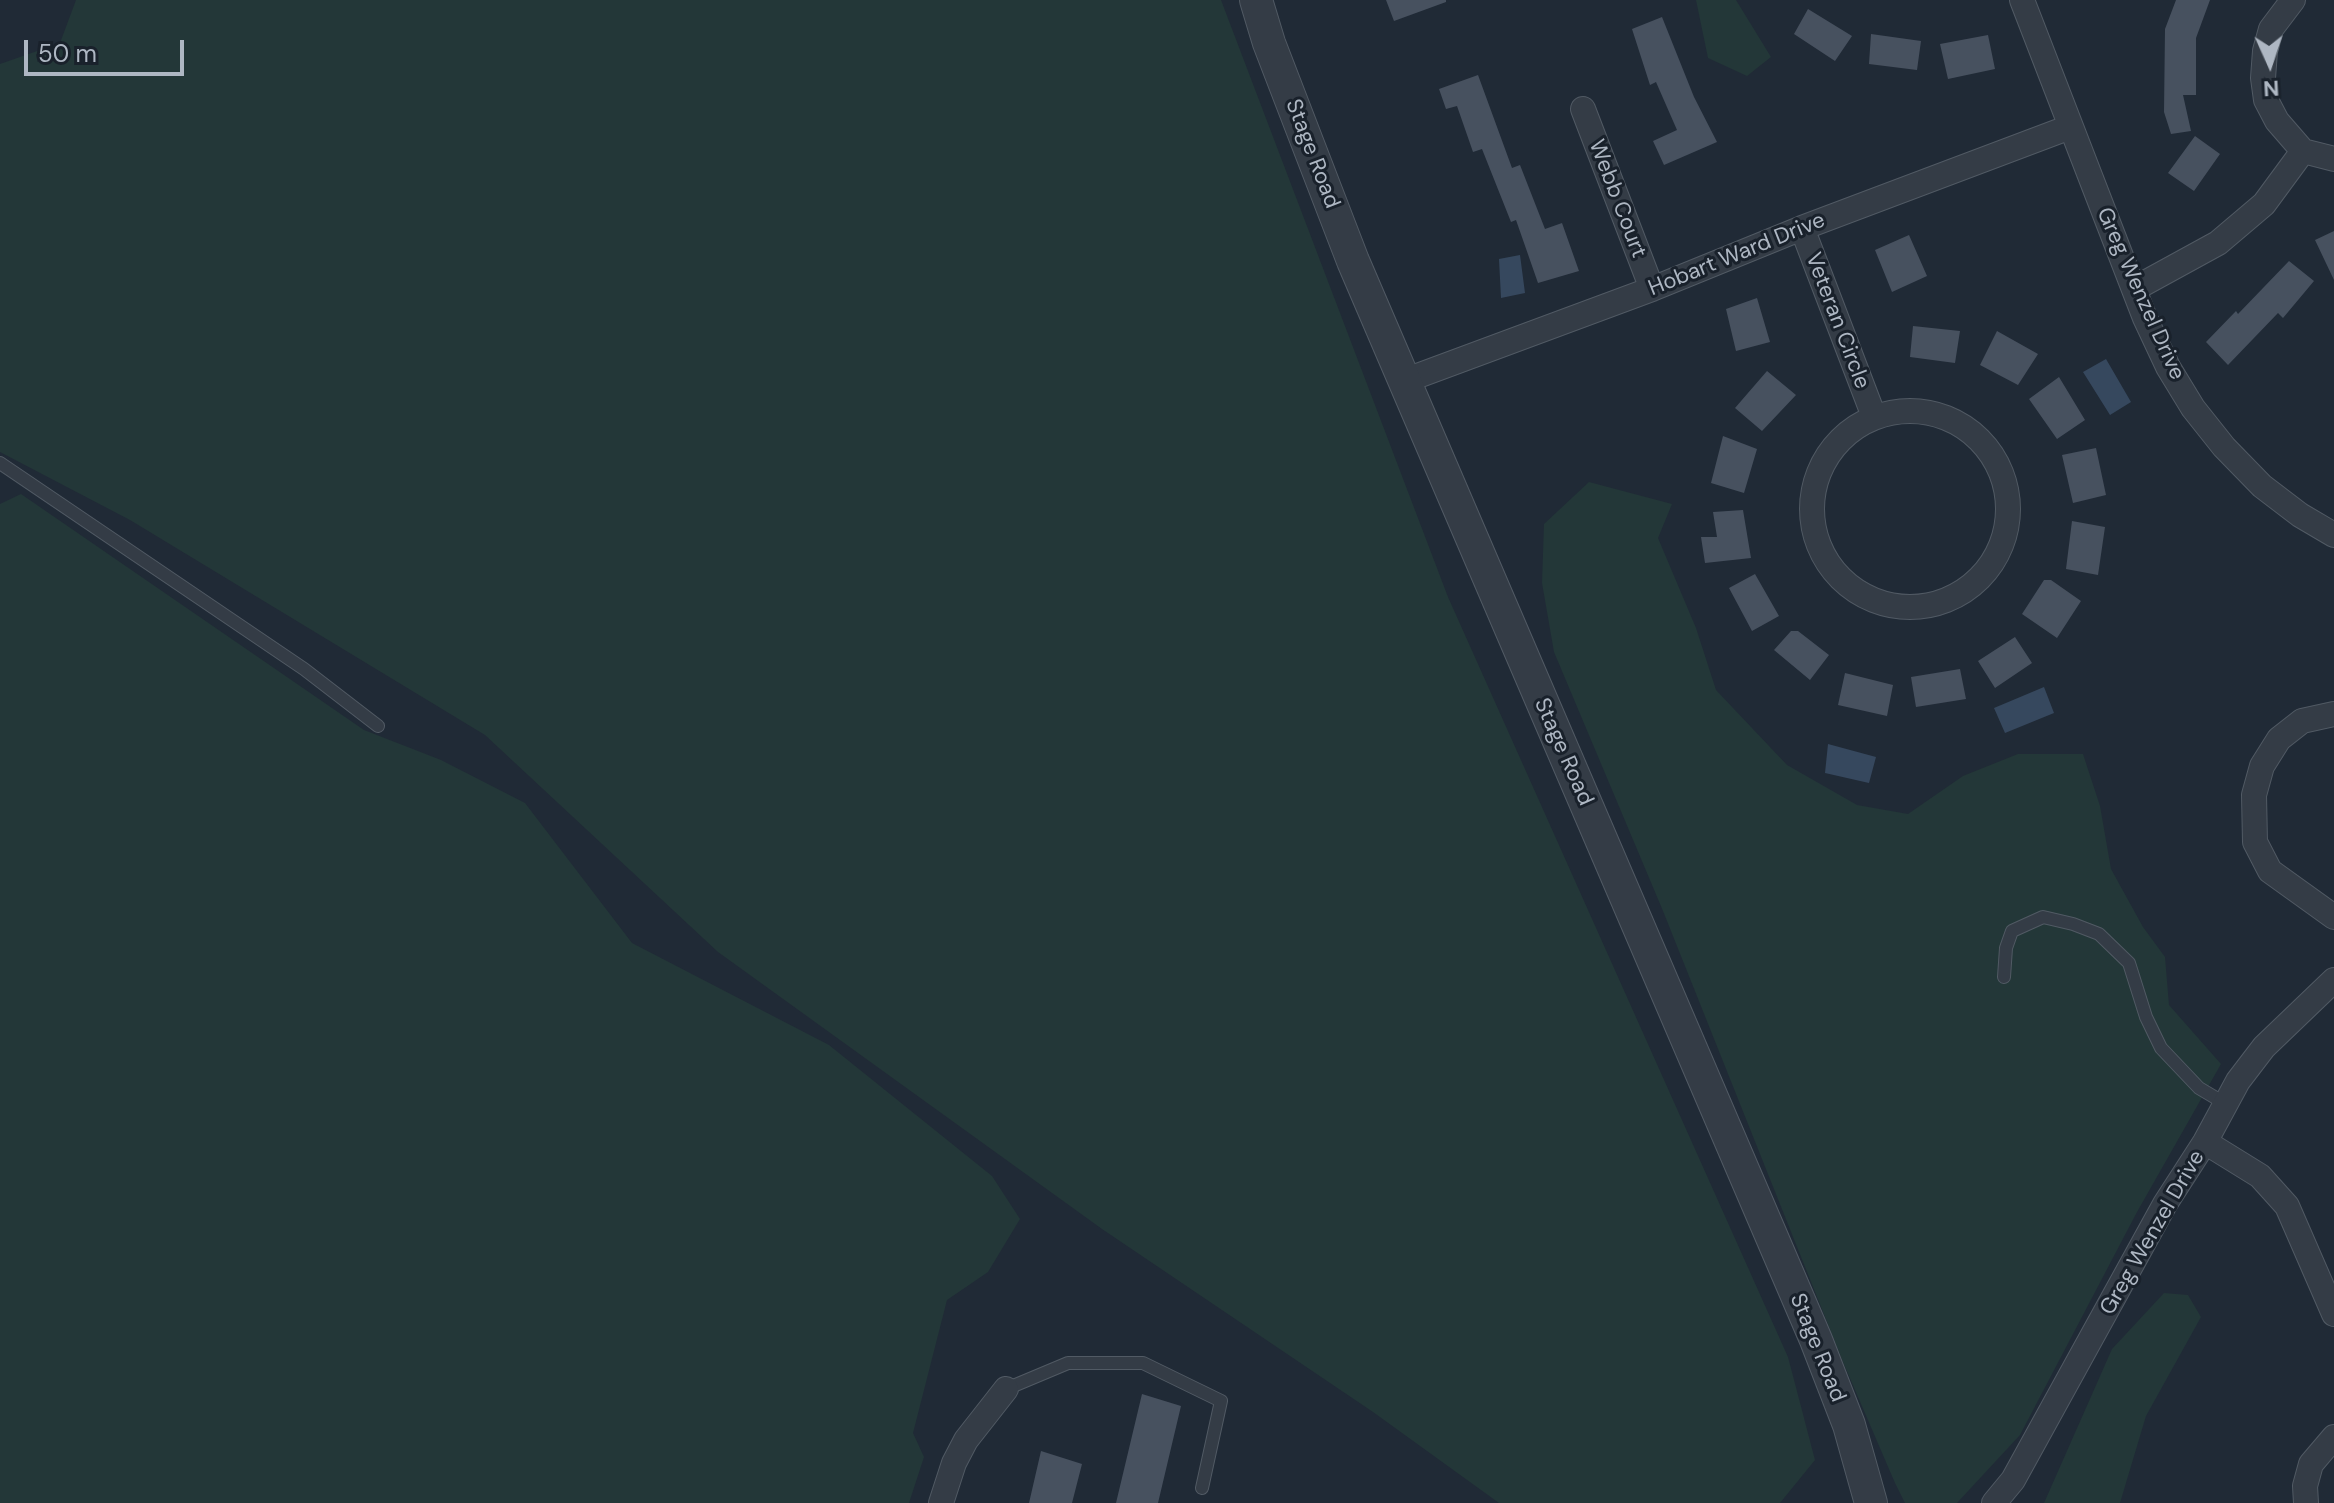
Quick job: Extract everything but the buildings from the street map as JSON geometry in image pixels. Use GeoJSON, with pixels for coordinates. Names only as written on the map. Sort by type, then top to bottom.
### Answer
{"type":"FeatureCollection","features":[{"type":"Feature","properties":{"kind":"street","name":"Stage Road"},"geometry":{"type":"LineString","coordinates":[[1256,0],[1269,43],[1353,261],[1816,1340],[1849,1425],[1871,1503]]}},
{"type":"Feature","properties":{"kind":"street","name":"Greg Wenzel Drive"},"geometry":{"type":"LineString","coordinates":[[2022,0],[2134,289],[2168,367],[2193,408],[2224,447],[2262,486],[2300,515],[2334,535]]}},
{"type":"Feature","properties":{"kind":"street"},"geometry":{"type":"LineString","coordinates":[[2293,0],[2271,29],[2265,51],[2263,78],[2266,100],[2277,121],[2303,151],[2334,159]]}},
{"type":"Feature","properties":{"kind":"street","name":"Webb Court"},"geometry":{"type":"LineString","coordinates":[[1583,109],[1652,289]]}},
{"type":"Feature","properties":{"kind":"street","name":"Hobart Ward Drive"},"geometry":{"type":"LineString","coordinates":[[1404,381],[1652,289],[1802,228],[2070,127]]}},
{"type":"Feature","properties":{"kind":"street"},"geometry":{"type":"LineString","coordinates":[[2134,289],[2218,243],[2264,204],[2303,151]]}},
{"type":"Feature","properties":{"kind":"street","name":"Veteran Circle"},"geometry":{"type":"LineString","coordinates":[[1802,228],[1873,414]]}},
{"type":"Feature","properties":{"kind":"street"},"geometry":{"type":"LineString","coordinates":[[1873,414],[1938,416],[1957,424],[1989,450],[1999,469],[2006,494],[2006,523],[2000,554],[1979,580],[1961,593],[1936,602],[1903,607],[1876,602],[1847,585],[1820,546],[1815,524],[1816,479],[1825,455],[1856,422],[1873,414]]}},
{"type":"Feature","properties":{"kind":"street"},"geometry":{"type":"LineString","coordinates":[[2334,714],[2302,721],[2279,739],[2262,766],[2254,795],[2255,842],[2270,871],[2334,917]]}},
{"type":"Feature","properties":{"kind":"street","name":"Greg Wenzel Drive"},"geometry":{"type":"LineString","coordinates":[[1994,1503],[2013,1480],[2165,1204],[2205,1142],[2238,1081],[2264,1047],[2334,980]]}},
{"type":"Feature","properties":{"kind":"street"},"geometry":{"type":"LineString","coordinates":[[2205,1142],[2260,1176],[2287,1206],[2334,1314]]}},
{"type":"Feature","properties":{"kind":"street"},"geometry":{"type":"LineString","coordinates":[[941,1503],[954,1463],[966,1440],[1006,1389]]}},
{"type":"Feature","properties":{"kind":"street"},"geometry":{"type":"LineString","coordinates":[[2306,1503],[2305,1486],[2311,1464],[2334,1437]]}},
{"type":"Feature","properties":{"kind":"lane"},"geometry":{"type":"LineString","coordinates":[[0,463],[304,669],[378,726]]}},
{"type":"Feature","properties":{"kind":"lane"},"geometry":{"type":"LineString","coordinates":[[2004,977],[2006,948],[2012,931],[2023,926],[2043,917],[2099,934],[2129,963],[2146,1017],[2161,1048],[2199,1088],[2226,1104]]}},
{"type":"Feature","properties":{"kind":"lane"},"geometry":{"type":"LineString","coordinates":[[1006,1389],[1068,1363],[1143,1363],[1221,1401],[1202,1488]]}},
{"type":"Feature","properties":{"kind":"green space"},"geometry":{"type":"Polygon","coordinates":[[[76,0],[1221,0],[1448,597],[1788,1357],[1815,1460],[1780,1503],[1499,1503],[1373,1412],[1102,1229],[718,952],[485,735],[130,520],[0,452],[0,64],[60,43],[76,0]]]}},
{"type":"Feature","properties":{"kind":"green space"},"geometry":{"type":"Polygon","coordinates":[[[1696,0],[1736,0],[1771,57],[1747,76],[1708,58],[1696,0]]]}},
{"type":"Feature","properties":{"kind":"green space"},"geometry":{"type":"Polygon","coordinates":[[[1589,482],[1672,504],[1658,538],[1696,628],[1716,690],[1787,765],[1857,805],[1908,814],[1963,776],[2018,754],[2083,754],[2100,806],[2111,869],[2143,927],[2165,957],[2169,1005],[2221,1064],[2137,1212],[2020,1435],[1957,1503],[1905,1503],[1895,1483],[1843,1362],[1663,911],[1554,652],[1542,583],[1544,524],[1589,482]]]}},
{"type":"Feature","properties":{"kind":"green space"},"geometry":{"type":"Polygon","coordinates":[[[21,494],[364,730],[441,760],[525,803],[632,943],[829,1045],[992,1176],[1020,1219],[988,1272],[947,1300],[913,1433],[924,1457],[909,1503],[0,1503],[0,504],[21,494]]]}},
{"type":"Feature","properties":{"kind":"green space"},"geometry":{"type":"Polygon","coordinates":[[[2164,1293],[2188,1295],[2201,1317],[2146,1416],[2120,1503],[2044,1503],[2112,1349],[2164,1293]]]}},
{"type":"Feature","properties":{"kind":"water"},"geometry":{"type":"Polygon","coordinates":[[[1520,255],[1525,293],[1501,298],[1499,259],[1520,255]]]}},
{"type":"Feature","properties":{"kind":"water"},"geometry":{"type":"Polygon","coordinates":[[[2106,359],[2131,402],[2110,415],[2083,372],[2106,359]]]}},
{"type":"Feature","properties":{"kind":"water"},"geometry":{"type":"Polygon","coordinates":[[[2044,687],[2054,713],[2005,733],[1994,708],[2044,687]]]}},
{"type":"Feature","properties":{"kind":"water"},"geometry":{"type":"Polygon","coordinates":[[[1828,744],[1876,757],[1869,783],[1825,773],[1828,744]]]}}]}
